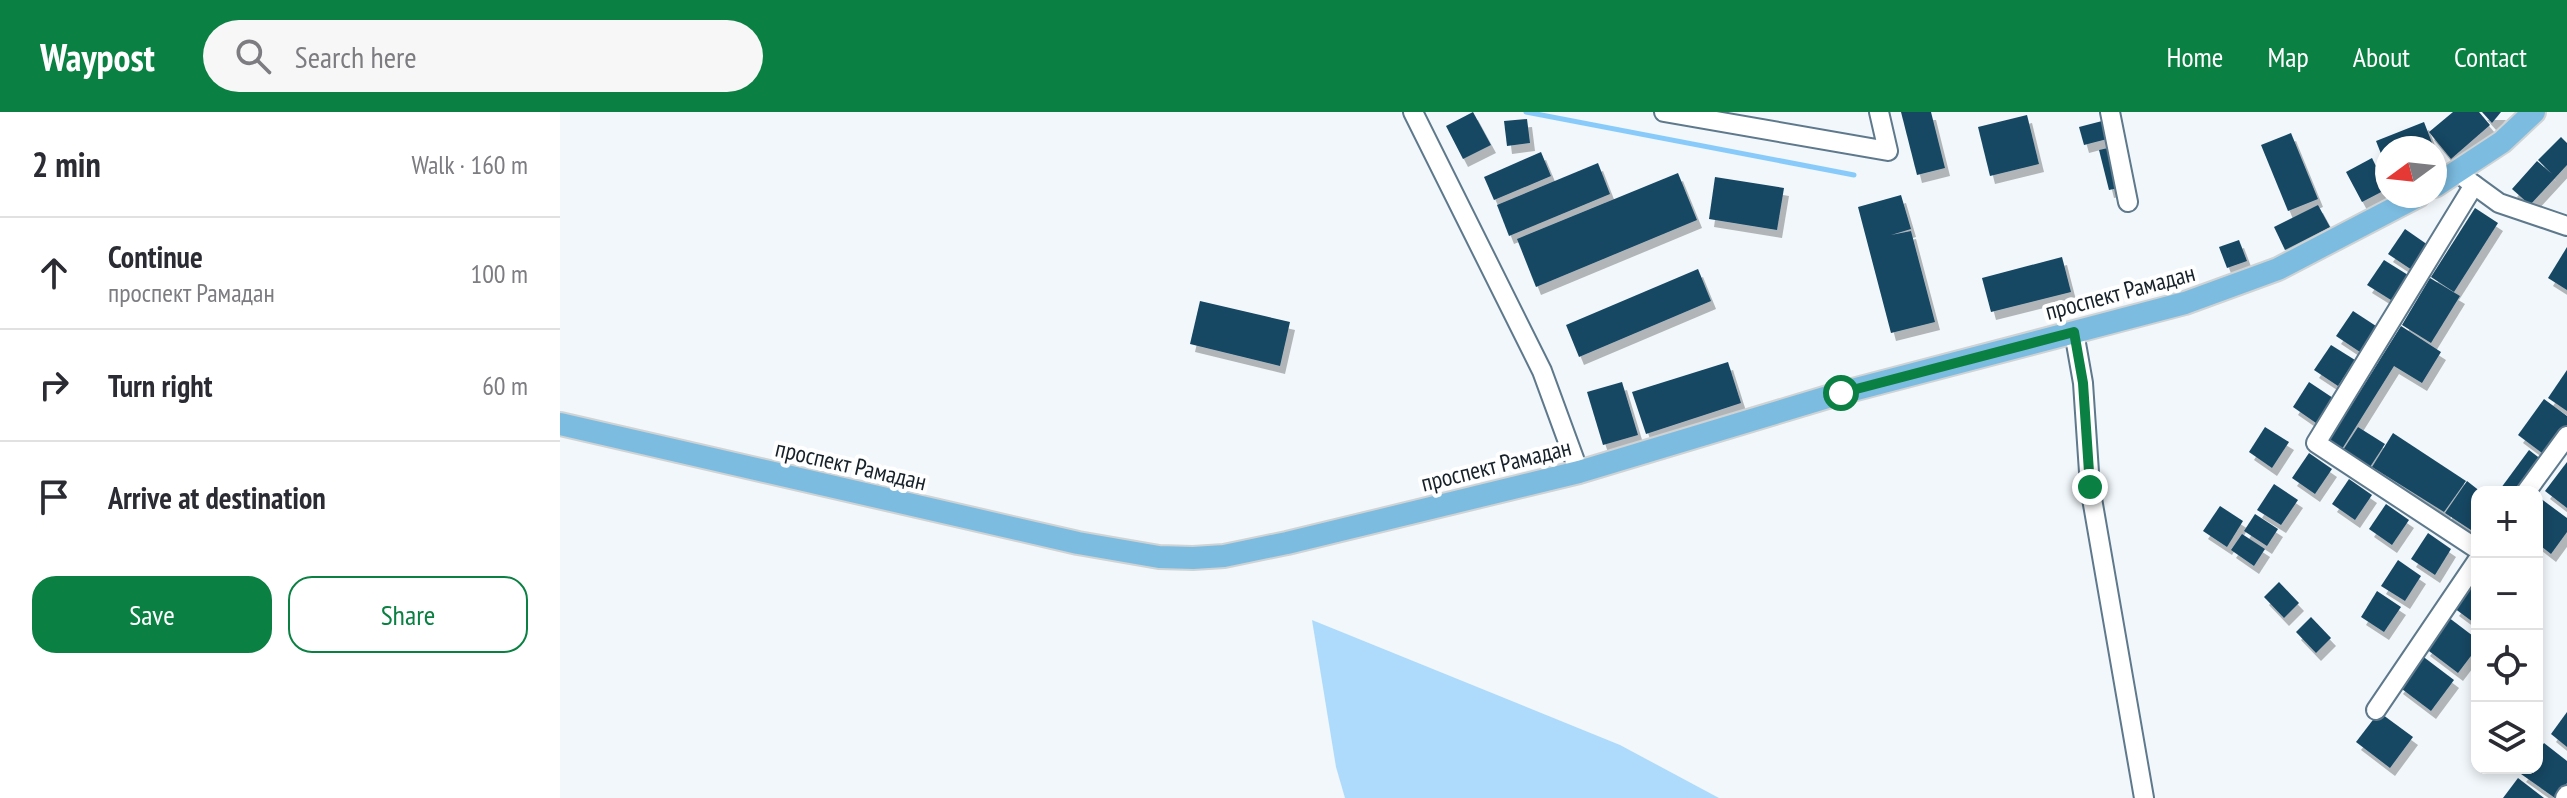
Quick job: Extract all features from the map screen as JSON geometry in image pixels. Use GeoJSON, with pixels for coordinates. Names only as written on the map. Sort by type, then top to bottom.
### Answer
{"type":"FeatureCollection","features":[{"type":"Feature","properties":{"kind":"main road"},"geometry":{"type":"LineString","coordinates":[[2447,183],[2466,179],[2534,112]]}},
{"type":"Feature","properties":{"kind":"main road","name":"проспект Рамадан"},"geometry":{"type":"LineString","coordinates":[[560,424],[1078,543],[1170,558],[1224,556],[1579,472],[1841,393],[2185,303],[2267,273],[2394,208]]}},
{"type":"Feature","properties":{"kind":"street"},"geometry":{"type":"LineString","coordinates":[[1413,112],[1542,371],[1579,472]]}},
{"type":"Feature","properties":{"kind":"street"},"geometry":{"type":"LineString","coordinates":[[1664,112],[1888,151],[1879,112]]}},
{"type":"Feature","properties":{"kind":"street"},"geometry":{"type":"LineString","coordinates":[[2110,112],[2128,202]]}},
{"type":"Feature","properties":{"kind":"street"},"geometry":{"type":"LineString","coordinates":[[2471,545],[2316,443],[2466,179],[2499,203],[2567,226]]}},
{"type":"Feature","properties":{"kind":"street"},"geometry":{"type":"LineString","coordinates":[[2074,332],[2083,383],[2090,487],[2144,798]]}},
{"type":"Feature","properties":{"kind":"street"},"geometry":{"type":"LineString","coordinates":[[2530,486],[2567,436]]}},
{"type":"Feature","properties":{"kind":"street"},"geometry":{"type":"LineString","coordinates":[[2376,710],[2471,570]]}},
{"type":"Feature","properties":{"kind":"shaded area"},"geometry":{"type":"Polygon","coordinates":[[[1312,620],[1620,745],[1719,798],[1345,798],[1336,767],[1312,620]]]}},
{"type":"Feature","properties":{"kind":"building"},"geometry":{"type":"Polygon","coordinates":[[[1473,112],[1491,145],[1463,159],[1446,126],[1473,112]]]}},
{"type":"Feature","properties":{"kind":"building"},"geometry":{"type":"Polygon","coordinates":[[[1901,112],[1931,112],[1945,168],[1917,175],[1901,112]]]}},
{"type":"Feature","properties":{"kind":"building"},"geometry":{"type":"Polygon","coordinates":[[[2453,112],[2479,112],[2490,125],[2451,159],[2447,154],[2447,136],[2432,136],[2429,132],[2453,112]]]}},
{"type":"Feature","properties":{"kind":"building"},"geometry":{"type":"Polygon","coordinates":[[[2482,112],[2501,112],[2492,123],[2482,112]]]}},
{"type":"Feature","properties":{"kind":"building"},"geometry":{"type":"Polygon","coordinates":[[[2027,115],[2039,164],[1990,176],[1978,127],[2027,115]]]}},
{"type":"Feature","properties":{"kind":"building"},"geometry":{"type":"Polygon","coordinates":[[[1527,119],[1530,143],[1507,146],[1504,121],[1527,119]]]}},
{"type":"Feature","properties":{"kind":"building"},"geometry":{"type":"Polygon","coordinates":[[[2106,120],[2111,138],[2084,145],[2079,127],[2106,120]]]}},
{"type":"Feature","properties":{"kind":"building"},"geometry":{"type":"Polygon","coordinates":[[[2424,122],[2429,136],[2389,136],[2424,122]]]}},
{"type":"Feature","properties":{"kind":"building"},"geometry":{"type":"Polygon","coordinates":[[[2291,133],[2318,199],[2288,211],[2261,145],[2291,133]]]}},
{"type":"Feature","properties":{"kind":"building"},"geometry":{"type":"Polygon","coordinates":[[[2561,137],[2567,143],[2567,165],[2530,205],[2512,189],[2537,161],[2552,174],[2538,160],[2561,137]]]}},
{"type":"Feature","properties":{"kind":"building"},"geometry":{"type":"Polygon","coordinates":[[[2112,147],[2123,187],[2109,190],[2099,150],[2112,147]]]}},
{"type":"Feature","properties":{"kind":"building"},"geometry":{"type":"Polygon","coordinates":[[[1541,152],[1551,176],[1494,200],[1484,177],[1541,152]]]}},
{"type":"Feature","properties":{"kind":"building"},"geometry":{"type":"Polygon","coordinates":[[[2372,158],[2375,164],[2375,195],[2362,202],[2346,172],[2372,158]]]}},
{"type":"Feature","properties":{"kind":"building"},"geometry":{"type":"Polygon","coordinates":[[[1598,163],[1610,194],[1509,236],[1497,205],[1598,163]]]}},
{"type":"Feature","properties":{"kind":"building"},"geometry":{"type":"Polygon","coordinates":[[[1678,173],[1697,220],[1536,287],[1517,239],[1678,173]]]}},
{"type":"Feature","properties":{"kind":"building"},"geometry":{"type":"Polygon","coordinates":[[[1715,177],[1784,188],[1777,230],[1709,219],[1715,177]]]}},
{"type":"Feature","properties":{"kind":"building"},"geometry":{"type":"Polygon","coordinates":[[[1901,195],[1911,229],[1891,235],[1911,231],[1935,322],[1891,333],[1858,207],[1901,195]]]}},
{"type":"Feature","properties":{"kind":"building"},"geometry":{"type":"Polygon","coordinates":[[[2318,205],[2330,227],[2285,250],[2274,227],[2318,205]]]}},
{"type":"Feature","properties":{"kind":"building"},"geometry":{"type":"Polygon","coordinates":[[[2475,208],[2498,223],[2454,292],[2431,277],[2475,208]]]}},
{"type":"Feature","properties":{"kind":"building"},"geometry":{"type":"Polygon","coordinates":[[[2405,229],[2428,245],[2412,270],[2388,254],[2405,229]]]}},
{"type":"Feature","properties":{"kind":"building"},"geometry":{"type":"Polygon","coordinates":[[[2239,240],[2247,261],[2227,268],[2219,247],[2239,240]]]}},
{"type":"Feature","properties":{"kind":"building"},"geometry":{"type":"Polygon","coordinates":[[[2567,247],[2567,290],[2548,278],[2567,247]]]}},
{"type":"Feature","properties":{"kind":"building"},"geometry":{"type":"Polygon","coordinates":[[[2062,257],[2071,292],[1991,312],[1982,278],[2062,257]]]}},
{"type":"Feature","properties":{"kind":"building"},"geometry":{"type":"Polygon","coordinates":[[[2384,260],[2408,275],[2391,300],[2367,285],[2384,260]]]}},
{"type":"Feature","properties":{"kind":"building"},"geometry":{"type":"Polygon","coordinates":[[[1698,269],[1711,301],[1579,357],[1566,325],[1698,269]]]}},
{"type":"Feature","properties":{"kind":"building"},"geometry":{"type":"Polygon","coordinates":[[[2430,278],[2460,296],[2431,343],[2402,325],[2430,278]]]}},
{"type":"Feature","properties":{"kind":"building"},"geometry":{"type":"Polygon","coordinates":[[[1200,301],[1290,322],[1280,366],[1190,344],[1200,301]]]}},
{"type":"Feature","properties":{"kind":"building"},"geometry":{"type":"Polygon","coordinates":[[[2353,311],[2376,326],[2360,352],[2336,336],[2353,311]]]}},
{"type":"Feature","properties":{"kind":"building"},"geometry":{"type":"Polygon","coordinates":[[[2401,326],[2441,352],[2422,383],[2394,366],[2342,449],[2329,441],[2401,326]]]}},
{"type":"Feature","properties":{"kind":"building"},"geometry":{"type":"Polygon","coordinates":[[[2331,345],[2355,360],[2338,386],[2314,370],[2331,345]]]}},
{"type":"Feature","properties":{"kind":"building"},"geometry":{"type":"Polygon","coordinates":[[[1728,362],[1741,403],[1646,434],[1632,392],[1728,362]]]}},
{"type":"Feature","properties":{"kind":"building"},"geometry":{"type":"Polygon","coordinates":[[[2567,370],[2567,411],[2548,398],[2567,370]]]}},
{"type":"Feature","properties":{"kind":"building"},"geometry":{"type":"Polygon","coordinates":[[[1622,382],[1638,435],[1603,445],[1587,392],[1622,382]]]}},
{"type":"Feature","properties":{"kind":"building"},"geometry":{"type":"Polygon","coordinates":[[[2309,382],[2333,398],[2316,423],[2293,407],[2309,382]]]}},
{"type":"Feature","properties":{"kind":"building"},"geometry":{"type":"Polygon","coordinates":[[[2544,399],[2567,416],[2567,426],[2546,456],[2518,435],[2544,399]]]}},
{"type":"Feature","properties":{"kind":"building"},"geometry":{"type":"Polygon","coordinates":[[[2265,427],[2289,442],[2272,468],[2249,452],[2265,427]]]}},
{"type":"Feature","properties":{"kind":"building"},"geometry":{"type":"Polygon","coordinates":[[[2358,427],[2385,444],[2370,467],[2343,450],[2358,427]]]}},
{"type":"Feature","properties":{"kind":"building"},"geometry":{"type":"Polygon","coordinates":[[[2393,433],[2466,481],[2444,512],[2372,467],[2393,433]]]}},
{"type":"Feature","properties":{"kind":"building"},"geometry":{"type":"Polygon","coordinates":[[[2529,450],[2542,460],[2523,486],[2502,486],[2529,450]]]}},
{"type":"Feature","properties":{"kind":"building"},"geometry":{"type":"Polygon","coordinates":[[[2309,453],[2332,469],[2315,494],[2292,478],[2309,453]]]}},
{"type":"Feature","properties":{"kind":"building"},"geometry":{"type":"Polygon","coordinates":[[[2567,462],[2567,508],[2545,491],[2567,462]]]}},
{"type":"Feature","properties":{"kind":"building"},"geometry":{"type":"Polygon","coordinates":[[[2349,479],[2372,495],[2355,520],[2332,504],[2349,479]]]}},
{"type":"Feature","properties":{"kind":"building"},"geometry":{"type":"Polygon","coordinates":[[[2467,481],[2473,486],[2471,530],[2445,513],[2467,481]]]}},
{"type":"Feature","properties":{"kind":"building"},"geometry":{"type":"Polygon","coordinates":[[[2274,484],[2298,500],[2281,525],[2257,510],[2274,484]]]}},
{"type":"Feature","properties":{"kind":"building"},"geometry":{"type":"Polygon","coordinates":[[[2543,500],[2567,518],[2567,532],[2551,554],[2543,548],[2543,500]]]}},
{"type":"Feature","properties":{"kind":"building"},"geometry":{"type":"Polygon","coordinates":[[[2386,504],[2409,520],[2392,545],[2369,529],[2386,504]]]}},
{"type":"Feature","properties":{"kind":"building"},"geometry":{"type":"Polygon","coordinates":[[[2220,506],[2243,521],[2227,547],[2203,531],[2220,506]]]}},
{"type":"Feature","properties":{"kind":"building"},"geometry":{"type":"Polygon","coordinates":[[[2255,514],[2278,529],[2267,546],[2244,531],[2255,514]]]}},
{"type":"Feature","properties":{"kind":"building"},"geometry":{"type":"Polygon","coordinates":[[[2428,533],[2451,549],[2435,575],[2411,559],[2428,533]]]}},
{"type":"Feature","properties":{"kind":"building"},"geometry":{"type":"Polygon","coordinates":[[[2242,534],[2265,549],[2254,566],[2231,550],[2242,534]]]}},
{"type":"Feature","properties":{"kind":"building"},"geometry":{"type":"Polygon","coordinates":[[[2398,560],[2421,576],[2405,601],[2381,586],[2398,560]]]}},
{"type":"Feature","properties":{"kind":"building"},"geometry":{"type":"Polygon","coordinates":[[[2279,582],[2299,603],[2284,618],[2264,597],[2279,582]]]}},
{"type":"Feature","properties":{"kind":"building"},"geometry":{"type":"Polygon","coordinates":[[[2471,586],[2471,621],[2454,608],[2471,586]]]}},
{"type":"Feature","properties":{"kind":"building"},"geometry":{"type":"Polygon","coordinates":[[[2377,591],[2401,607],[2384,632],[2361,617],[2377,591]]]}},
{"type":"Feature","properties":{"kind":"building"},"geometry":{"type":"Polygon","coordinates":[[[2311,617],[2331,638],[2316,653],[2296,632],[2311,617]]]}},
{"type":"Feature","properties":{"kind":"building"},"geometry":{"type":"Polygon","coordinates":[[[2448,617],[2471,634],[2471,656],[2458,673],[2425,648],[2448,617]]]}},
{"type":"Feature","properties":{"kind":"building"},"geometry":{"type":"Polygon","coordinates":[[[2421,655],[2454,680],[2431,711],[2398,686],[2421,655]]]}},
{"type":"Feature","properties":{"kind":"building"},"geometry":{"type":"Polygon","coordinates":[[[2379,712],[2413,737],[2390,768],[2356,742],[2379,712]]]}},
{"type":"Feature","properties":{"kind":"building"},"geometry":{"type":"Polygon","coordinates":[[[2567,712],[2567,747],[2551,734],[2567,712]]]}},
{"type":"Feature","properties":{"kind":"building"},"geometry":{"type":"Polygon","coordinates":[[[2543,744],[2567,761],[2567,783],[2555,798],[2521,774],[2543,774],[2543,744]]]}},
{"type":"Feature","properties":{"kind":"building"},"geometry":{"type":"Polygon","coordinates":[[[2518,778],[2544,798],[2503,798],[2518,778]]]}},
{"type":"Feature","properties":{"kind":"waterway"},"geometry":{"type":"LineString","coordinates":[[1526,112],[1854,175]]}},
{"type":"Feature","properties":{"kind":"route"},"geometry":{"type":"LineString","coordinates":[[1841,393],[2074,332],[2083,383],[2090,487]]}}]}
